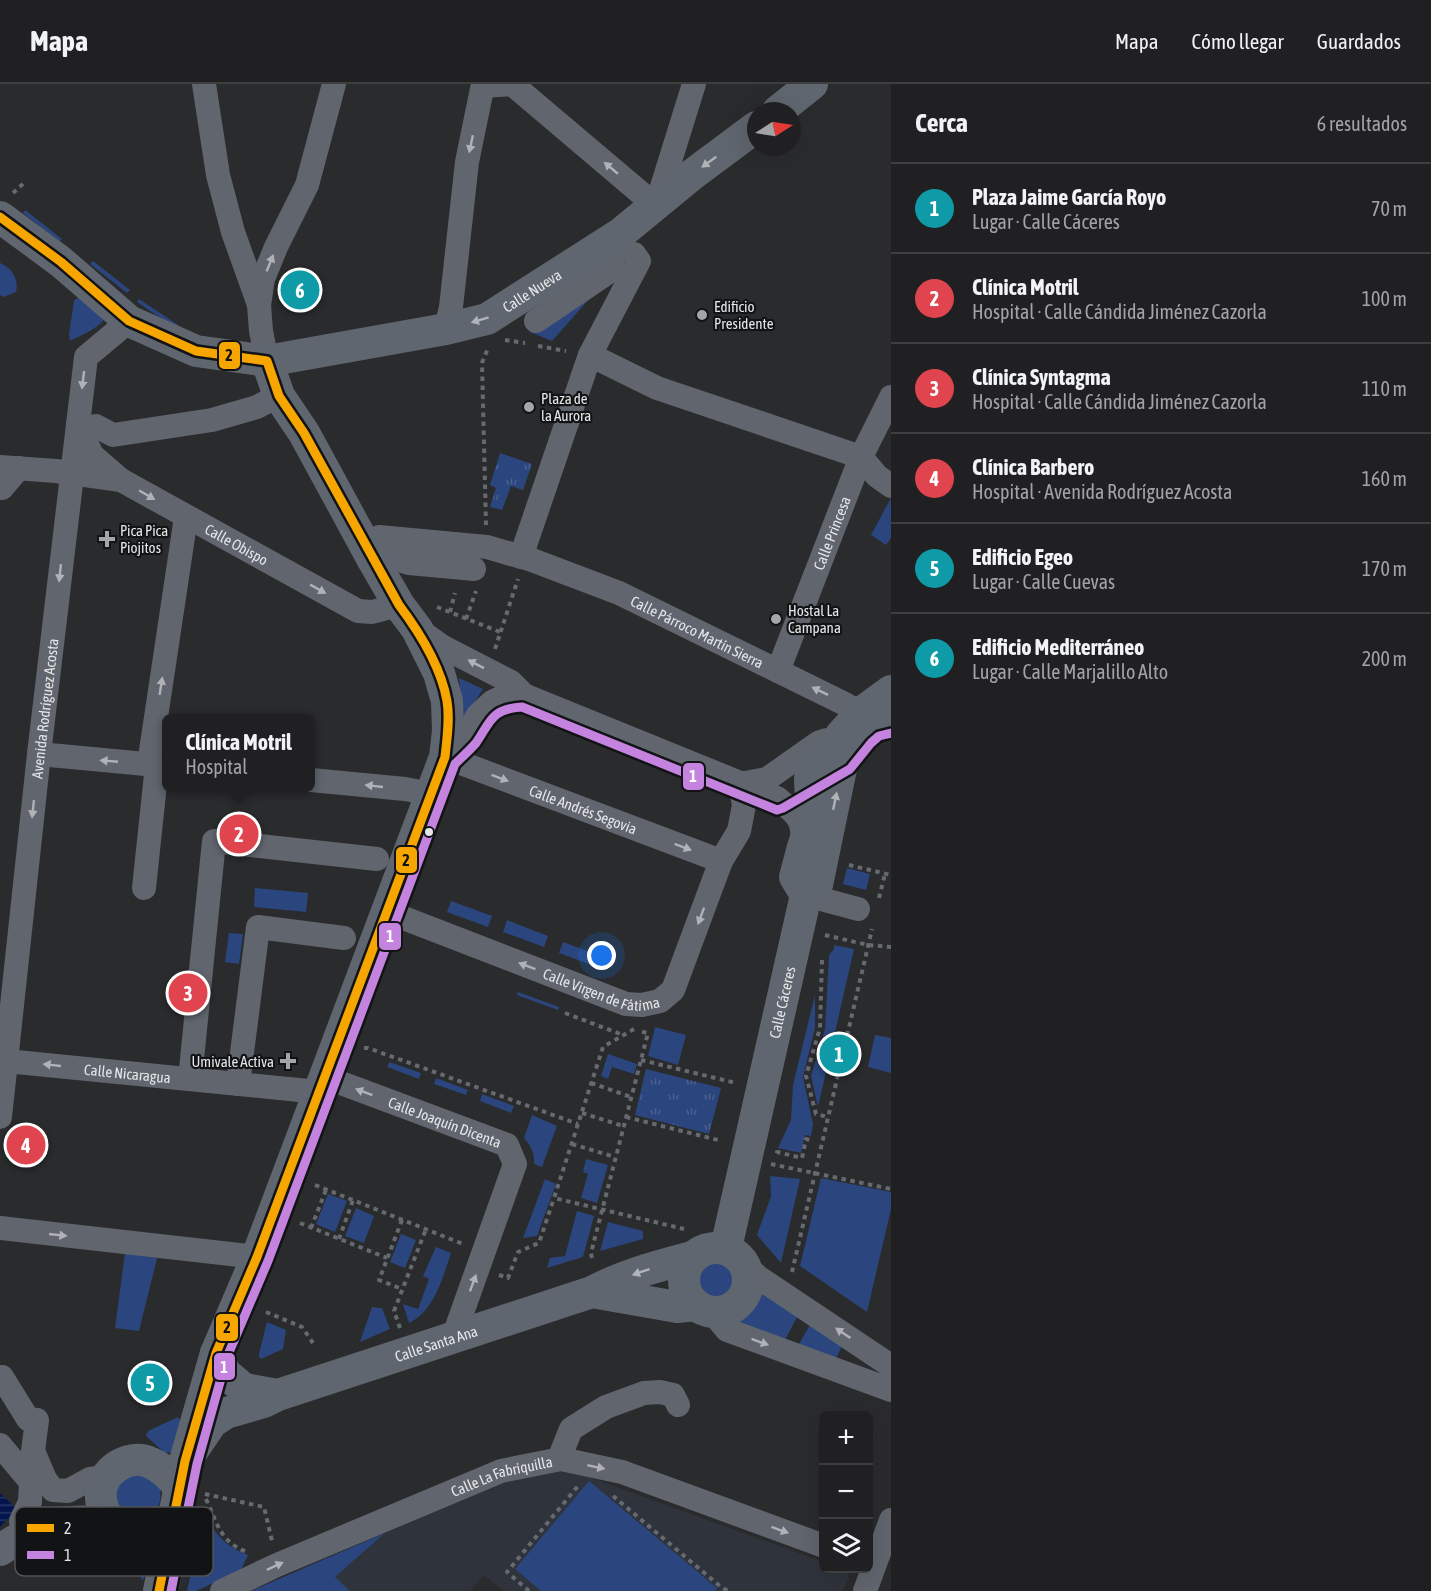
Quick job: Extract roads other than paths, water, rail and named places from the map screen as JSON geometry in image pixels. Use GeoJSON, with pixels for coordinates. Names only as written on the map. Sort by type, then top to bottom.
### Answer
{"type":"FeatureCollection","features":[{"type":"Feature","properties":{"kind":"main road"},"geometry":{"type":"LineString","coordinates":[[789,102],[812,84]]}},
{"type":"Feature","properties":{"kind":"main road","name":"Calle Nueva"},"geometry":{"type":"LineString","coordinates":[[6,206],[61,262],[129,321],[196,351],[267,361],[446,329],[487,319],[627,244],[656,206],[693,174],[747,135]]}},
{"type":"Feature","properties":{"kind":"main road"},"geometry":{"type":"LineString","coordinates":[[182,1507],[188,1493],[216,1353],[257,1257],[446,757],[448,731],[447,701],[416,613],[377,555],[304,433],[279,396],[267,361]]}},
{"type":"Feature","properties":{"kind":"main road"},"geometry":{"type":"LineString","coordinates":[[807,896],[795,877],[812,820],[811,768],[817,759],[835,748],[848,736],[891,691]]}},
{"type":"Feature","properties":{"kind":"main road"},"geometry":{"type":"LineString","coordinates":[[848,736],[862,735],[873,726],[891,721]]}},
{"type":"Feature","properties":{"kind":"main road","name":"Calle Cáceres"},"geometry":{"type":"LineString","coordinates":[[735,1257],[807,896],[817,885],[848,736]]}},
{"type":"Feature","properties":{"kind":"main road"},"geometry":{"type":"LineString","coordinates":[[689,1244],[700,1251],[709,1248],[735,1257],[747,1274],[748,1284],[745,1294],[732,1308],[723,1311],[704,1308],[688,1297],[684,1276],[689,1244]]}},
{"type":"Feature","properties":{"kind":"main road","name":"Calle Santa Ana"},"geometry":{"type":"LineString","coordinates":[[188,1493],[212,1422],[226,1413],[592,1293],[611,1282],[659,1266],[689,1244]]}},
{"type":"Feature","properties":{"kind":"main road","name":"Calle Santa Ana"},"geometry":{"type":"LineString","coordinates":[[592,1293],[678,1307],[704,1308]]}},
{"type":"Feature","properties":{"kind":"main road","name":"Calle Santa Ana"},"geometry":{"type":"LineString","coordinates":[[216,1353],[225,1373],[244,1389],[278,1395]]}},
{"type":"Feature","properties":{"kind":"main road"},"geometry":{"type":"LineString","coordinates":[[103,1507],[102,1488],[106,1477],[114,1468],[125,1462],[137,1460],[160,1467],[188,1493]]}},
{"type":"Feature","properties":{"kind":"main road"},"geometry":{"type":"LineString","coordinates":[[174,1507],[188,1493]]}},
{"type":"Feature","properties":{"kind":"main road"},"geometry":{"type":"LineString","coordinates":[[159,1591],[162,1576]]}},
{"type":"Feature","properties":{"kind":"street"},"geometry":{"type":"LineString","coordinates":[[204,84],[218,175],[232,232],[259,305]]}},
{"type":"Feature","properties":{"kind":"street"},"geometry":{"type":"LineString","coordinates":[[267,361],[259,305],[263,279],[307,185],[334,84]]}},
{"type":"Feature","properties":{"kind":"street"},"geometry":{"type":"LineString","coordinates":[[446,329],[451,307],[467,162],[483,85],[512,84],[656,206],[694,84]]}},
{"type":"Feature","properties":{"kind":"street"},"geometry":{"type":"LineString","coordinates":[[377,555],[379,537],[478,566],[526,558],[590,356],[639,261],[627,244],[610,271],[536,321]]}},
{"type":"Feature","properties":{"kind":"street","name":"Avenida Rodríguez Acosta"},"geometry":{"type":"LineString","coordinates":[[0,1117],[6,1061],[6,1000],[39,754],[72,472],[87,426],[86,357],[129,321]]}},
{"type":"Feature","properties":{"kind":"street"},"geometry":{"type":"LineString","coordinates":[[590,356],[657,388],[861,457],[877,476],[891,486]]}},
{"type":"Feature","properties":{"kind":"street","name":"Calle Princesa"},"geometry":{"type":"LineString","coordinates":[[778,671],[861,457],[891,397]]}},
{"type":"Feature","properties":{"kind":"street"},"geometry":{"type":"LineString","coordinates":[[121,480],[92,455],[83,440],[87,426],[113,435],[124,434],[212,420],[256,407],[272,399]]}},
{"type":"Feature","properties":{"kind":"street"},"geometry":{"type":"LineString","coordinates":[[0,488],[10,468]]}},
{"type":"Feature","properties":{"kind":"street","name":"Calle Obispo"},"geometry":{"type":"LineString","coordinates":[[10,468],[72,472],[121,480],[358,611],[416,613]]}},
{"type":"Feature","properties":{"kind":"street"},"geometry":{"type":"LineString","coordinates":[[164,714],[186,517]]}},
{"type":"Feature","properties":{"kind":"street","name":"Calle Párroco Martín Sierra"},"geometry":{"type":"LineString","coordinates":[[526,558],[619,593],[778,671],[848,736]]}},
{"type":"Feature","properties":{"kind":"street"},"geometry":{"type":"LineString","coordinates":[[416,613],[442,647],[512,682],[524,695],[777,798],[797,815],[803,828],[803,847]]}},
{"type":"Feature","properties":{"kind":"street"},"geometry":{"type":"LineString","coordinates":[[446,757],[465,737],[478,715],[492,702],[505,696],[524,695]]}},
{"type":"Feature","properties":{"kind":"street"},"geometry":{"type":"LineString","coordinates":[[144,888],[162,730]]}},
{"type":"Feature","properties":{"kind":"street"},"geometry":{"type":"LineString","coordinates":[[740,784],[767,779],[818,743],[848,736]]}},
{"type":"Feature","properties":{"kind":"street"},"geometry":{"type":"LineString","coordinates":[[39,754],[158,765]]}},
{"type":"Feature","properties":{"kind":"street","name":"Calle Andrés Segovia"},"geometry":{"type":"LineString","coordinates":[[446,757],[721,861]]}},
{"type":"Feature","properties":{"kind":"street"},"geometry":{"type":"LineString","coordinates":[[315,780],[405,789],[431,794]]}},
{"type":"Feature","properties":{"kind":"street"},"geometry":{"type":"LineString","coordinates":[[777,798],[810,780]]}},
{"type":"Feature","properties":{"kind":"street","name":"Calle Virgen de Fátima"},"geometry":{"type":"LineString","coordinates":[[388,912],[626,1004],[642,1005],[660,1001],[673,990],[721,861],[739,831],[744,806],[740,784]]}},
{"type":"Feature","properties":{"kind":"street"},"geometry":{"type":"LineString","coordinates":[[190,1079],[214,841],[378,858]]}},
{"type":"Feature","properties":{"kind":"street"},"geometry":{"type":"LineString","coordinates":[[807,896],[870,913]]}},
{"type":"Feature","properties":{"kind":"street"},"geometry":{"type":"LineString","coordinates":[[238,1084],[258,927],[344,938]]}},
{"type":"Feature","properties":{"kind":"street","name":"Calle Nicaragua"},"geometry":{"type":"LineString","coordinates":[[6,1061],[238,1084],[322,1084]]}},
{"type":"Feature","properties":{"kind":"street","name":"Calle Joaquín Dicenta"},"geometry":{"type":"LineString","coordinates":[[322,1084],[507,1145],[515,1164],[453,1338]]}},
{"type":"Feature","properties":{"kind":"street"},"geometry":{"type":"LineString","coordinates":[[0,1228],[257,1257]]}},
{"type":"Feature","properties":{"kind":"street"},"geometry":{"type":"LineString","coordinates":[[735,1257],[758,1277],[891,1366]]}},
{"type":"Feature","properties":{"kind":"street"},"geometry":{"type":"LineString","coordinates":[[704,1308],[728,1330],[891,1390]]}},
{"type":"Feature","properties":{"kind":"street"},"geometry":{"type":"LineString","coordinates":[[1,1382],[28,1419],[37,1420],[33,1451],[45,1479],[53,1490],[68,1491],[90,1479],[106,1477]]}},
{"type":"Feature","properties":{"kind":"street"},"geometry":{"type":"LineString","coordinates":[[559,1459],[571,1429],[606,1407],[644,1392],[673,1395],[678,1405]]}},
{"type":"Feature","properties":{"kind":"street"},"geometry":{"type":"LineString","coordinates":[[0,1445],[31,1482],[28,1507]]}},
{"type":"Feature","properties":{"kind":"street","name":"Calle La Fabriquilla"},"geometry":{"type":"LineString","coordinates":[[222,1591],[277,1564],[501,1471],[559,1459],[622,1472],[819,1544]]}},
{"type":"Feature","properties":{"kind":"street"},"geometry":{"type":"LineString","coordinates":[[865,1591],[878,1566],[891,1520]]}},
{"type":"Feature","properties":{"kind":"place","name":"Edificio Mediterráneo"},"geometry":{"type":"Point","coordinates":[300,290]}},
{"type":"Feature","properties":{"kind":"place","name":"Edificio Presidente"},"geometry":{"type":"Point","coordinates":[702,315]}},
{"type":"Feature","properties":{"kind":"place","name":"Plaza de la Aurora"},"geometry":{"type":"Point","coordinates":[529,407]}},
{"type":"Feature","properties":{"kind":"place","name":"Pica Pica Piojitos"},"geometry":{"type":"Point","coordinates":[107,539]}},
{"type":"Feature","properties":{"kind":"place","name":"Hostal La Campana"},"geometry":{"type":"Point","coordinates":[776,619]}},
{"type":"Feature","properties":{"kind":"place","name":"Clínica Motril"},"geometry":{"type":"Point","coordinates":[239,834]}},
{"type":"Feature","properties":{"kind":"place","name":"Clínica Syntagma"},"geometry":{"type":"Point","coordinates":[188,993]}},
{"type":"Feature","properties":{"kind":"place","name":"Plaza Jaime García Royo"},"geometry":{"type":"Point","coordinates":[839,1054]}},
{"type":"Feature","properties":{"kind":"place","name":"Umivale Activa"},"geometry":{"type":"Point","coordinates":[288,1061]}},
{"type":"Feature","properties":{"kind":"place","name":"Clínica Barbero"},"geometry":{"type":"Point","coordinates":[26,1145]}},
{"type":"Feature","properties":{"kind":"place","name":"Edificio Egeo"},"geometry":{"type":"Point","coordinates":[150,1383]}}]}
